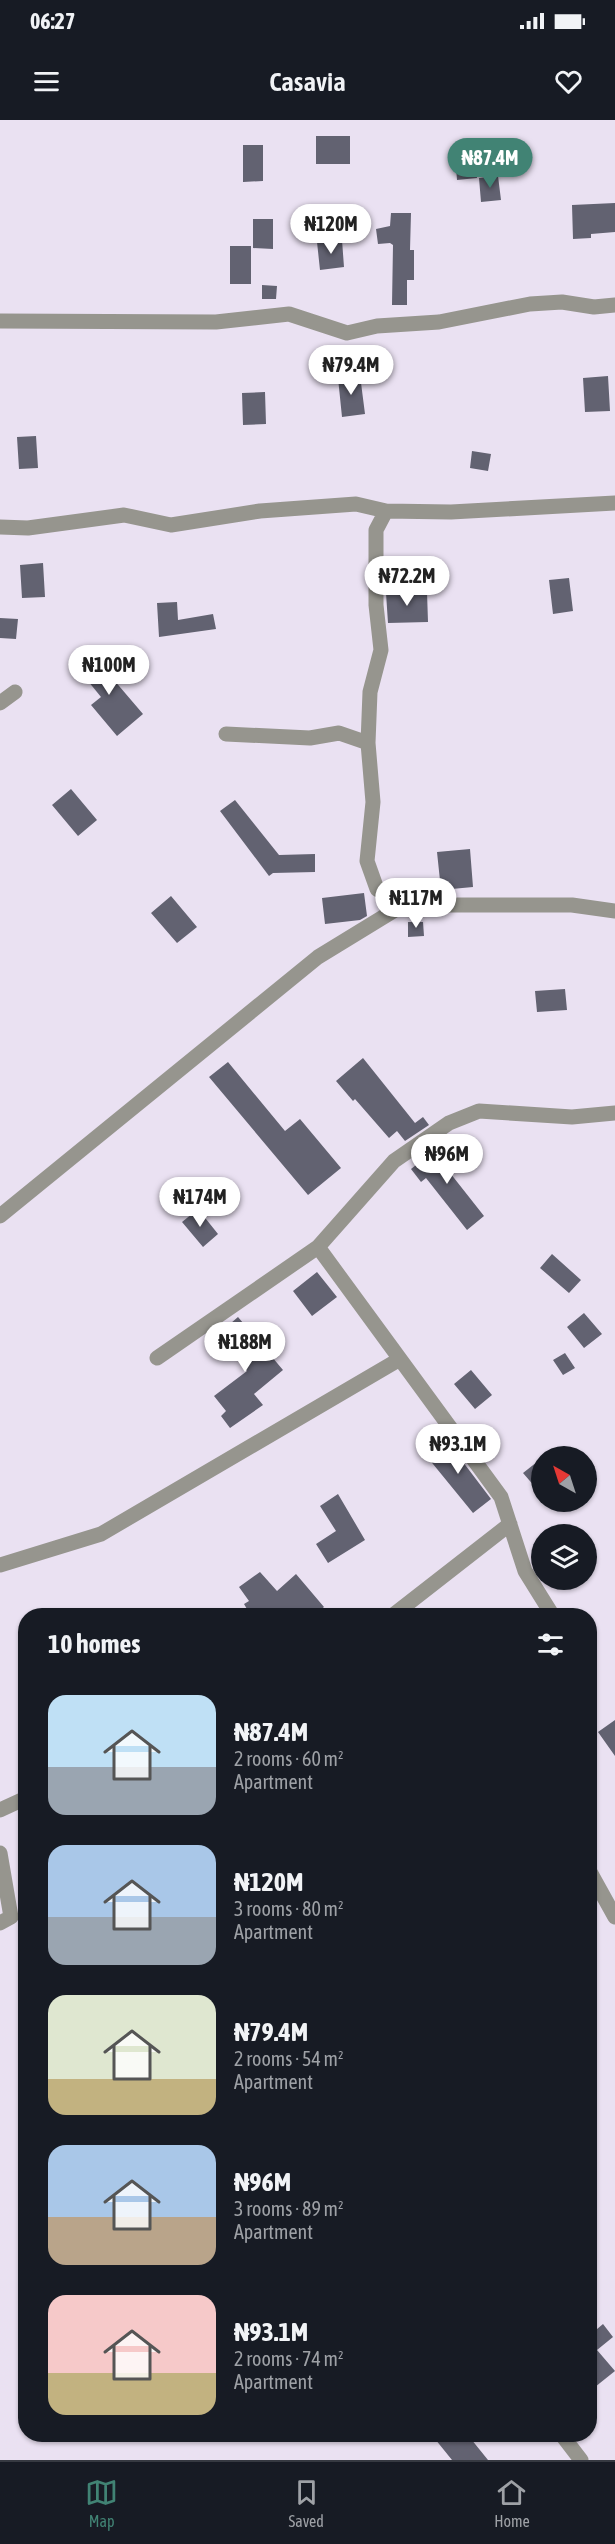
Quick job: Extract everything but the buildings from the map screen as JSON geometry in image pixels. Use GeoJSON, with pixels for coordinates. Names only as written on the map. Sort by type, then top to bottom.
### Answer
{"type":"FeatureCollection","features":[{"type":"Feature","properties":{"kind":"street"},"geometry":{"type":"LineString","coordinates":[[0,321],[216,322],[289,314],[347,333],[377,326],[439,322],[530,304],[562,302],[594,308],[615,305]]}},
{"type":"Feature","properties":{"kind":"street"},"geometry":{"type":"LineString","coordinates":[[0,527],[28,528],[124,515],[171,525],[260,511],[356,504],[386,511],[451,512],[615,503]]}},
{"type":"Feature","properties":{"kind":"street"},"geometry":{"type":"LineString","coordinates":[[386,511],[376,530],[376,605],[381,650],[370,692],[368,743],[373,802],[367,861],[377,889],[403,905]]}},
{"type":"Feature","properties":{"kind":"street"},"geometry":{"type":"LineString","coordinates":[[0,703],[15,692]]}},
{"type":"Feature","properties":{"kind":"street"},"geometry":{"type":"LineString","coordinates":[[226,734],[310,738],[339,733],[368,743]]}},
{"type":"Feature","properties":{"kind":"street"},"geometry":{"type":"LineString","coordinates":[[0,1216],[318,957],[403,905],[572,905],[615,911]]}},
{"type":"Feature","properties":{"kind":"street"},"geometry":{"type":"LineString","coordinates":[[157,1358],[318,1247],[394,1161],[449,1123],[479,1111],[572,1117],[615,1113]]}},
{"type":"Feature","properties":{"kind":"street"},"geometry":{"type":"LineString","coordinates":[[318,1247],[501,1497],[525,1571],[548,1608]]}},
{"type":"Feature","properties":{"kind":"street"},"geometry":{"type":"LineString","coordinates":[[0,1565],[101,1534],[400,1359]]}},
{"type":"Feature","properties":{"kind":"street"},"geometry":{"type":"LineString","coordinates":[[402,1608],[510,1524]]}},
{"type":"Feature","properties":{"kind":"street"},"geometry":{"type":"LineString","coordinates":[[0,1810],[18,1802]]}},
{"type":"Feature","properties":{"kind":"street"},"geometry":{"type":"LineString","coordinates":[[0,1853],[11,1917],[0,1923]]}},
{"type":"Feature","properties":{"kind":"street"},"geometry":{"type":"LineString","coordinates":[[597,1885],[615,1917]]}},
{"type":"Feature","properties":{"kind":"street"},"geometry":{"type":"LineString","coordinates":[[567,2442],[581,2460]]}}]}
